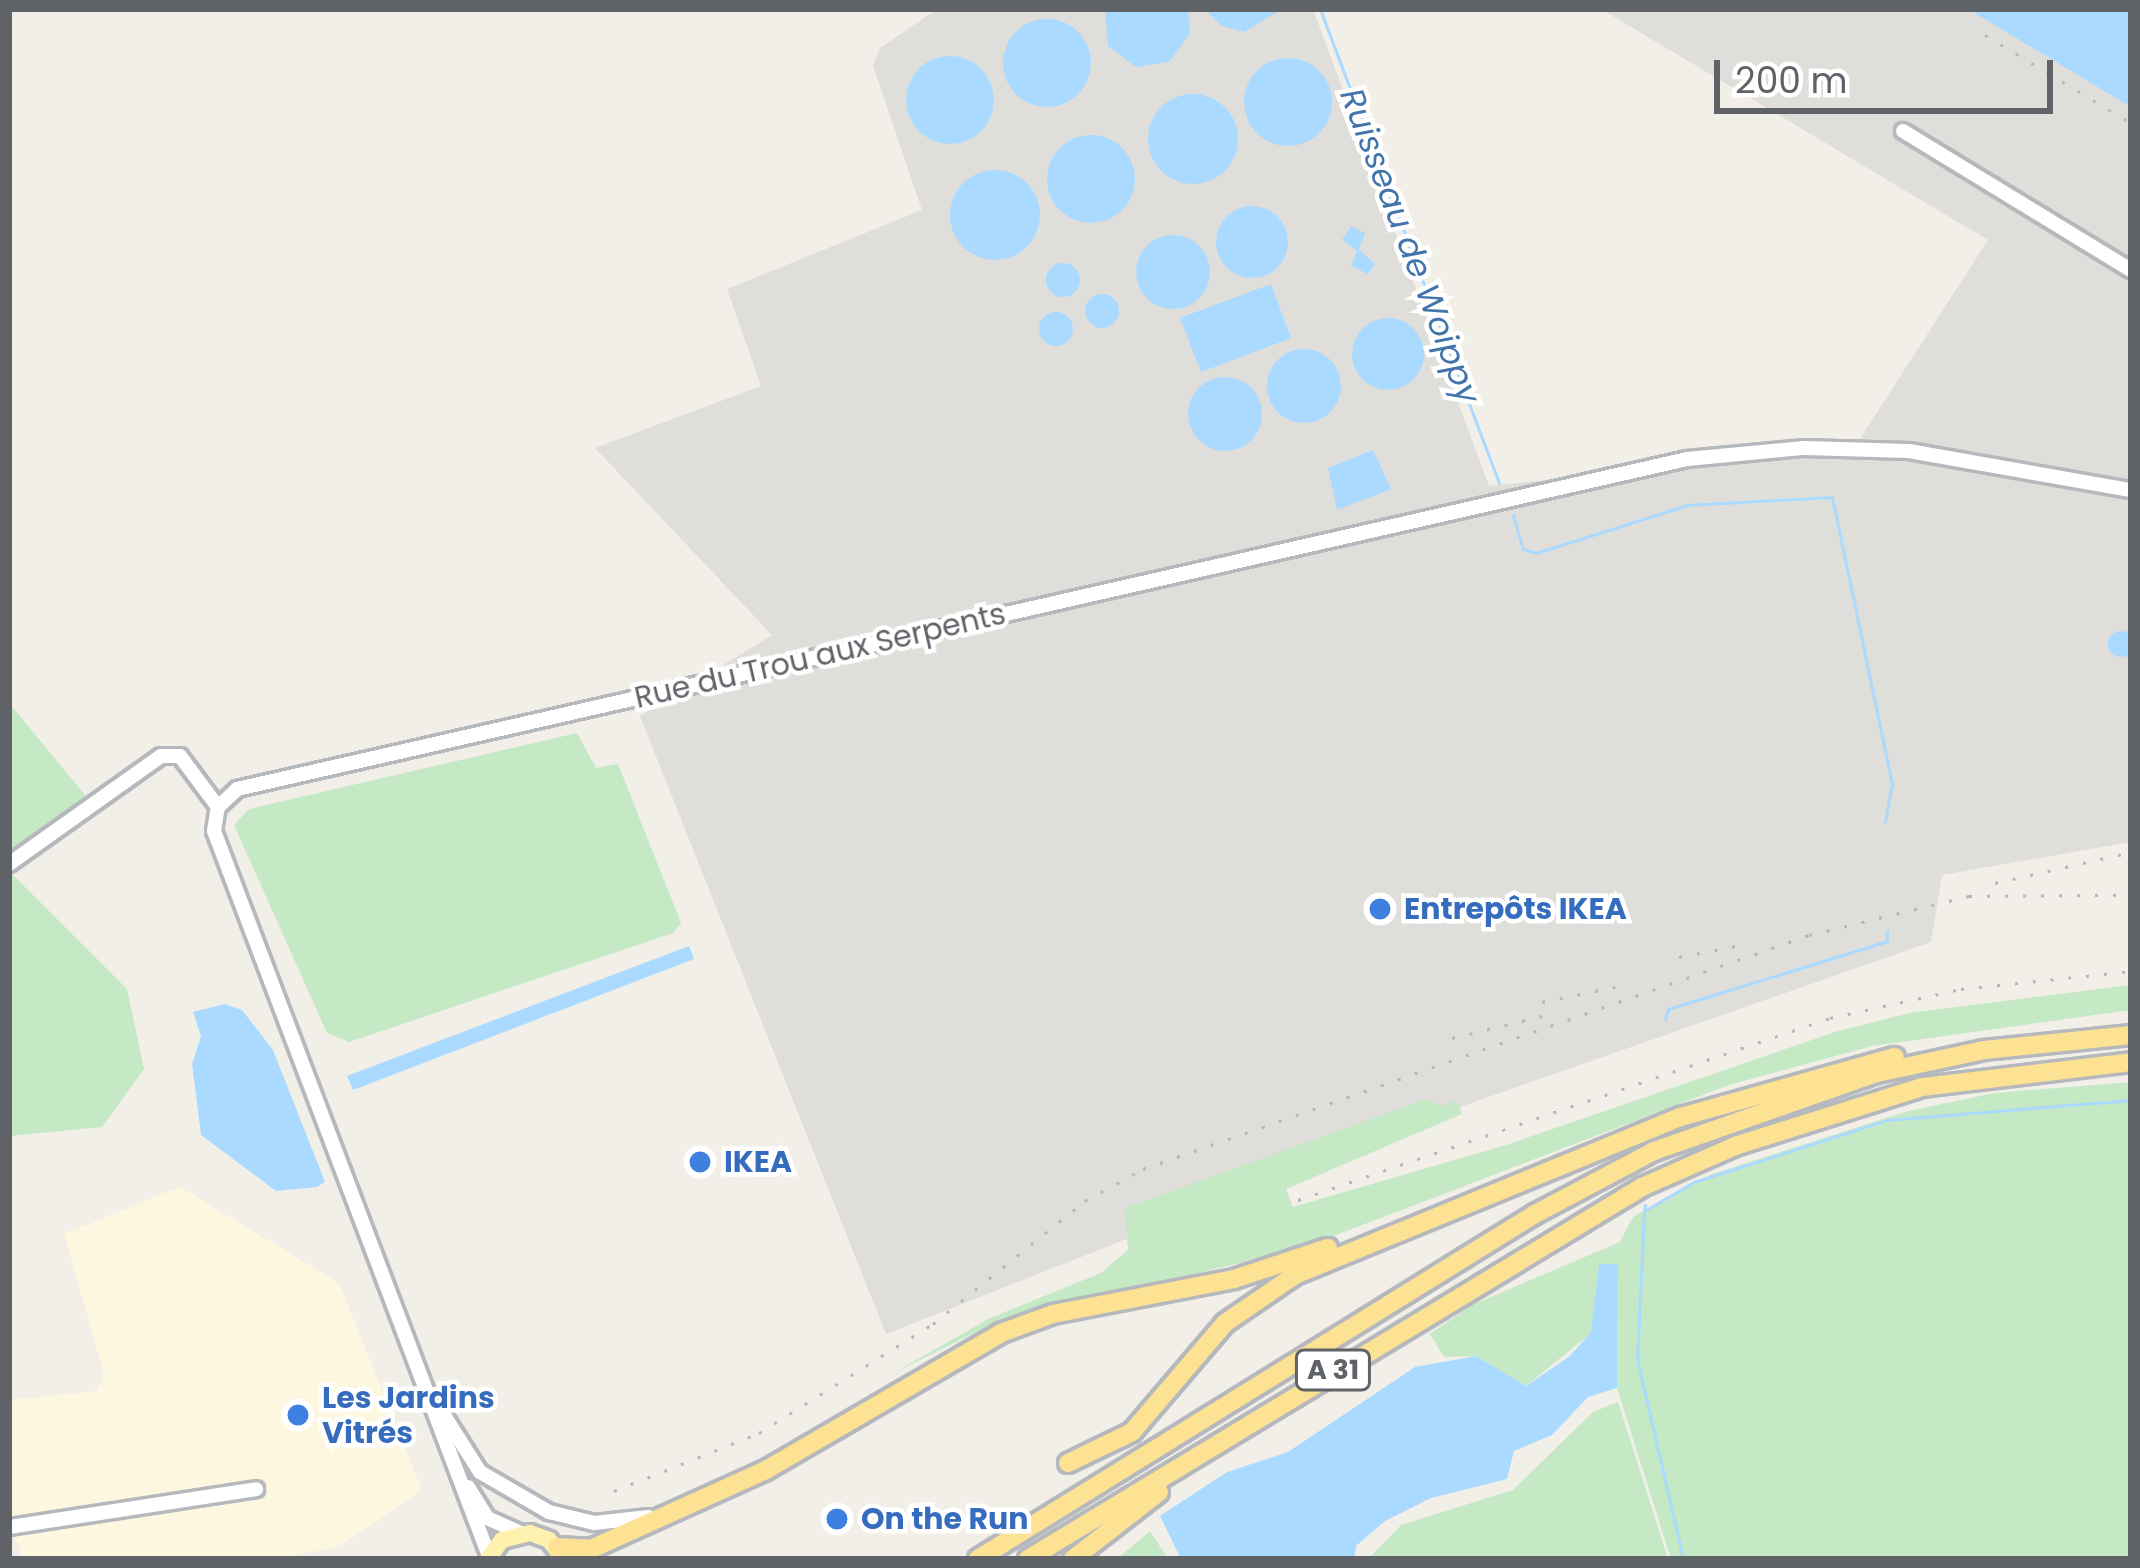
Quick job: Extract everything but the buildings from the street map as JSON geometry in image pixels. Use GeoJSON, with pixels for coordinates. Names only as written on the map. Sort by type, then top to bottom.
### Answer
{"type":"FeatureCollection","features":[{"type":"Feature","properties":{"kind":"highway","name":"A 31"},"geometry":{"type":"LineString","coordinates":[[977,1559],[1598,1179],[1762,1107],[1959,1054],[2131,1035]]}},
{"type":"Feature","properties":{"kind":"highway"},"geometry":{"type":"LineString","coordinates":[[561,1553],[591,1549],[793,1455],[1001,1334],[1053,1314],[1234,1279],[1391,1230],[1791,1081],[1870,1061],[1959,1054]]}},
{"type":"Feature","properties":{"kind":"highway","name":"A 31"},"geometry":{"type":"LineString","coordinates":[[1028,1559],[1568,1226],[1735,1146],[1922,1087],[2131,1062]]}},
{"type":"Feature","properties":{"kind":"highway"},"geometry":{"type":"LineString","coordinates":[[1068,1463],[1132,1432],[1235,1314],[1280,1283],[1391,1230]]}},
{"type":"Feature","properties":{"kind":"highway"},"geometry":{"type":"LineString","coordinates":[[1073,1559],[1166,1486],[1176,1468]]}},
{"type":"Feature","properties":{"kind":"main road"},"geometry":{"type":"LineString","coordinates":[[489,1557],[520,1533],[561,1553]]}},
{"type":"Feature","properties":{"kind":"street"},"geometry":{"type":"LineString","coordinates":[[1903,131],[2131,270]]}},
{"type":"Feature","properties":{"kind":"street","name":"Rue du Trou aux Serpents"},"geometry":{"type":"LineString","coordinates":[[218,807],[250,784],[1672,462],[1804,448],[1909,451],[2131,490]]}},
{"type":"Feature","properties":{"kind":"street"},"geometry":{"type":"LineString","coordinates":[[9,863],[161,756],[180,756],[218,807],[218,845],[489,1557]]}},
{"type":"Feature","properties":{"kind":"street"},"geometry":{"type":"LineString","coordinates":[[429,1393],[481,1472],[549,1512],[594,1523],[665,1514]]}},
{"type":"Feature","properties":{"kind":"street"},"geometry":{"type":"LineString","coordinates":[[460,1475],[487,1517],[520,1533]]}},
{"type":"Feature","properties":{"kind":"street"},"geometry":{"type":"LineString","coordinates":[[9,1527],[256,1489]]}},
{"type":"Feature","properties":{"kind":"shaded area"},"geometry":{"type":"Polygon","coordinates":[[[937,9],[1313,9],[1489,486],[1854,448],[1988,240],[1601,9],[2131,9],[2131,842],[1942,875],[1931,942],[1474,1102],[886,1334],[640,716],[772,635],[595,448],[761,386],[727,289],[922,210],[873,66],[880,48],[937,9]]]}},
{"type":"Feature","properties":{"kind":"shaded area"},"geometry":{"type":"Polygon","coordinates":[[[180,1187],[339,1283],[422,1490],[340,1546],[278,1559],[24,1559],[9,1525],[9,1400],[97,1391],[104,1374],[64,1234],[180,1187]]]}},
{"type":"Feature","properties":{"kind":"green space"},"geometry":{"type":"Polygon","coordinates":[[[9,703],[90,801],[9,856],[9,703]]]}},
{"type":"Feature","properties":{"kind":"green space"},"geometry":{"type":"Polygon","coordinates":[[[577,733],[596,768],[618,764],[681,923],[673,933],[349,1042],[327,1033],[234,825],[249,809],[577,733]]]}},
{"type":"Feature","properties":{"kind":"green space"},"geometry":{"type":"Polygon","coordinates":[[[11,873],[127,989],[144,1069],[102,1127],[9,1136],[11,873]]]}},
{"type":"Feature","properties":{"kind":"green space"},"geometry":{"type":"Polygon","coordinates":[[[2131,985],[2131,1010],[1872,1046],[1729,1085],[1302,1248],[996,1322],[894,1373],[988,1319],[1101,1273],[1128,1250],[1125,1208],[1426,1099],[1441,1106],[1457,1101],[1462,1114],[1286,1189],[1293,1207],[1506,1145],[1838,1031],[1909,1013],[2131,985]]]}},
{"type":"Feature","properties":{"kind":"green space"},"geometry":{"type":"Polygon","coordinates":[[[2131,1082],[2131,1559],[1671,1559],[1617,1388],[1618,1265],[1596,1301],[1591,1333],[1526,1386],[1476,1356],[1444,1357],[1430,1334],[1472,1305],[1620,1242],[1633,1217],[1712,1174],[1908,1111],[1995,1093],[2131,1082]]]}},
{"type":"Feature","properties":{"kind":"green space"},"geometry":{"type":"Polygon","coordinates":[[[1618,1402],[1668,1559],[1368,1559],[1401,1525],[1513,1490],[1593,1412],[1618,1402]]]}},
{"type":"Feature","properties":{"kind":"green space"},"geometry":{"type":"Polygon","coordinates":[[[1150,1531],[1168,1559],[1117,1559],[1150,1531]]]}},
{"type":"Feature","properties":{"kind":"water"},"geometry":{"type":"Polygon","coordinates":[[[1105,9],[1188,9],[1190,34],[1169,62],[1136,67],[1108,46],[1105,9]]]}},
{"type":"Feature","properties":{"kind":"water"},"geometry":{"type":"Polygon","coordinates":[[[1204,9],[1282,9],[1244,32],[1222,26],[1204,9]]]}},
{"type":"Feature","properties":{"kind":"water"},"geometry":{"type":"Polygon","coordinates":[[[1968,9],[2131,9],[2131,107],[1968,9]]]}},
{"type":"Feature","properties":{"kind":"water"},"geometry":{"type":"Polygon","coordinates":[[[1047,19],[1064,22],[1078,32],[1088,46],[1088,80],[1078,94],[1064,104],[1047,107],[1030,104],[1016,94],[1006,80],[1003,63],[1006,46],[1016,32],[1030,22],[1047,19]]]}},
{"type":"Feature","properties":{"kind":"water"},"geometry":{"type":"Polygon","coordinates":[[[950,56],[967,59],[981,69],[991,83],[991,117],[981,131],[967,141],[950,144],[933,141],[919,131],[909,117],[906,100],[909,83],[919,69],[933,59],[950,56]]]}},
{"type":"Feature","properties":{"kind":"water"},"geometry":{"type":"Polygon","coordinates":[[[1288,58],[1305,61],[1319,71],[1329,85],[1329,119],[1319,133],[1305,143],[1288,146],[1271,143],[1257,133],[1247,119],[1244,102],[1247,85],[1257,71],[1271,61],[1288,58]]]}},
{"type":"Feature","properties":{"kind":"water"},"geometry":{"type":"Polygon","coordinates":[[[1193,94],[1225,107],[1238,139],[1225,171],[1193,184],[1161,171],[1148,139],[1161,107],[1193,94]]]}},
{"type":"Feature","properties":{"kind":"water"},"geometry":{"type":"Polygon","coordinates":[[[1091,135],[1108,138],[1122,148],[1132,162],[1132,196],[1122,210],[1108,220],[1091,223],[1074,220],[1060,210],[1050,196],[1047,179],[1050,162],[1060,148],[1074,138],[1091,135]]]}},
{"type":"Feature","properties":{"kind":"water"},"geometry":{"type":"Polygon","coordinates":[[[995,170],[1027,183],[1040,215],[1027,247],[995,260],[963,247],[950,215],[963,183],[995,170]]]}},
{"type":"Feature","properties":{"kind":"water"},"geometry":{"type":"Polygon","coordinates":[[[1252,206],[1278,216],[1288,242],[1278,268],[1252,278],[1226,268],[1216,242],[1226,216],[1252,206]]]}},
{"type":"Feature","properties":{"kind":"water"},"geometry":{"type":"Polygon","coordinates":[[[1351,226],[1365,233],[1359,250],[1375,264],[1368,274],[1351,266],[1357,251],[1342,240],[1351,226]]]}},
{"type":"Feature","properties":{"kind":"water"},"geometry":{"type":"Polygon","coordinates":[[[1173,235],[1199,246],[1210,272],[1199,298],[1173,309],[1147,298],[1136,272],[1147,246],[1173,235]]]}},
{"type":"Feature","properties":{"kind":"water"},"geometry":{"type":"Polygon","coordinates":[[[1063,263],[1075,268],[1080,280],[1075,292],[1063,297],[1051,292],[1046,280],[1051,268],[1063,263]]]}},
{"type":"Feature","properties":{"kind":"water"},"geometry":{"type":"Polygon","coordinates":[[[1271,284],[1291,338],[1201,372],[1180,318],[1271,284]]]}},
{"type":"Feature","properties":{"kind":"water"},"geometry":{"type":"Polygon","coordinates":[[[1102,294],[1114,299],[1119,311],[1114,323],[1102,328],[1090,323],[1085,311],[1090,299],[1102,294]]]}},
{"type":"Feature","properties":{"kind":"water"},"geometry":{"type":"Polygon","coordinates":[[[1056,312],[1068,317],[1073,329],[1068,341],[1056,346],[1044,341],[1039,329],[1044,317],[1056,312]]]}},
{"type":"Feature","properties":{"kind":"water"},"geometry":{"type":"Polygon","coordinates":[[[1388,318],[1414,328],[1424,354],[1414,380],[1388,390],[1362,380],[1352,354],[1362,328],[1388,318]]]}},
{"type":"Feature","properties":{"kind":"water"},"geometry":{"type":"Polygon","coordinates":[[[1304,349],[1330,360],[1341,386],[1330,412],[1304,423],[1278,412],[1267,386],[1278,360],[1304,349]]]}},
{"type":"Feature","properties":{"kind":"water"},"geometry":{"type":"Polygon","coordinates":[[[1225,377],[1251,388],[1262,414],[1251,440],[1225,451],[1199,440],[1188,414],[1199,388],[1225,377]]]}},
{"type":"Feature","properties":{"kind":"water"},"geometry":{"type":"Polygon","coordinates":[[[1373,450],[1391,489],[1337,510],[1328,468],[1373,450]]]}},
{"type":"Feature","properties":{"kind":"water"},"geometry":{"type":"Polygon","coordinates":[[[2121,631],[2134,644],[2121,657],[2108,644],[2121,631]]]}},
{"type":"Feature","properties":{"kind":"water"},"geometry":{"type":"Polygon","coordinates":[[[689,946],[694,959],[353,1090],[347,1076],[689,946]]]}},
{"type":"Feature","properties":{"kind":"water"},"geometry":{"type":"Polygon","coordinates":[[[225,1004],[242,1010],[273,1050],[325,1182],[317,1187],[276,1191],[201,1135],[192,1064],[201,1036],[193,1012],[225,1004]]]}},
{"type":"Feature","properties":{"kind":"water"},"geometry":{"type":"Polygon","coordinates":[[[1599,1264],[1618,1264],[1617,1388],[1588,1397],[1552,1435],[1514,1451],[1507,1479],[1431,1498],[1385,1521],[1356,1546],[1354,1559],[1181,1559],[1160,1516],[1227,1472],[1288,1452],[1415,1367],[1476,1356],[1526,1386],[1570,1356],[1591,1332],[1599,1264]]]}},
{"type":"Feature","properties":{"kind":"waterway","name":"Ruisseau de Woippy"},"geometry":{"type":"LineString","coordinates":[[1320,9],[1499,483]]}},
{"type":"Feature","properties":{"kind":"waterway","name":"Ruisseau de Woippy"},"geometry":{"type":"LineString","coordinates":[[1513,515],[1523,549],[1536,553],[1687,505],[1832,497],[1892,783],[1885,821]]}},
{"type":"Feature","properties":{"kind":"waterway","name":"Ruisseau de Woippy"},"geometry":{"type":"LineString","coordinates":[[1665,1019],[1668,1009],[1887,941],[1887,931]]}},
{"type":"Feature","properties":{"kind":"waterway"},"geometry":{"type":"LineString","coordinates":[[1645,1205],[1644,1211],[1694,1182],[1887,1120],[2131,1100]]}},
{"type":"Feature","properties":{"kind":"waterway","name":"Ruisseau de Woippy"},"geometry":{"type":"LineString","coordinates":[[1644,1213],[1637,1359],[1683,1559]]}},
{"type":"Feature","properties":{"kind":"railway"},"geometry":{"type":"LineString","coordinates":[[1985,35],[2131,123]]}},
{"type":"Feature","properties":{"kind":"railway"},"geometry":{"type":"LineString","coordinates":[[1995,883],[2131,852]]}},
{"type":"Feature","properties":{"kind":"railway"},"geometry":{"type":"LineString","coordinates":[[614,1491],[759,1433],[933,1324],[1085,1201],[1143,1169],[1809,935],[1969,896],[2131,895]]}},
{"type":"Feature","properties":{"kind":"railway"},"geometry":{"type":"LineString","coordinates":[[1679,957],[1741,945]]}},
{"type":"Feature","properties":{"kind":"railway"},"geometry":{"type":"LineString","coordinates":[[1298,1200],[1830,1018],[1961,989],[2131,971]]}},
{"type":"Feature","properties":{"kind":"railway"},"geometry":{"type":"LineString","coordinates":[[1542,1002],[1629,984]]}},
{"type":"Feature","properties":{"kind":"railway"},"geometry":{"type":"LineString","coordinates":[[1452,1038],[1542,1016]]}},
{"type":"Feature","properties":{"kind":"place","name":"Entrepôts IKEA"},"geometry":{"type":"Point","coordinates":[1380,909]}},
{"type":"Feature","properties":{"kind":"place","name":"IKEA"},"geometry":{"type":"Point","coordinates":[700,1162]}},
{"type":"Feature","properties":{"kind":"place","name":"Les Jardins Vitrés"},"geometry":{"type":"Point","coordinates":[298,1415]}},
{"type":"Feature","properties":{"kind":"place","name":"On the Run"},"geometry":{"type":"Point","coordinates":[837,1519]}}]}
